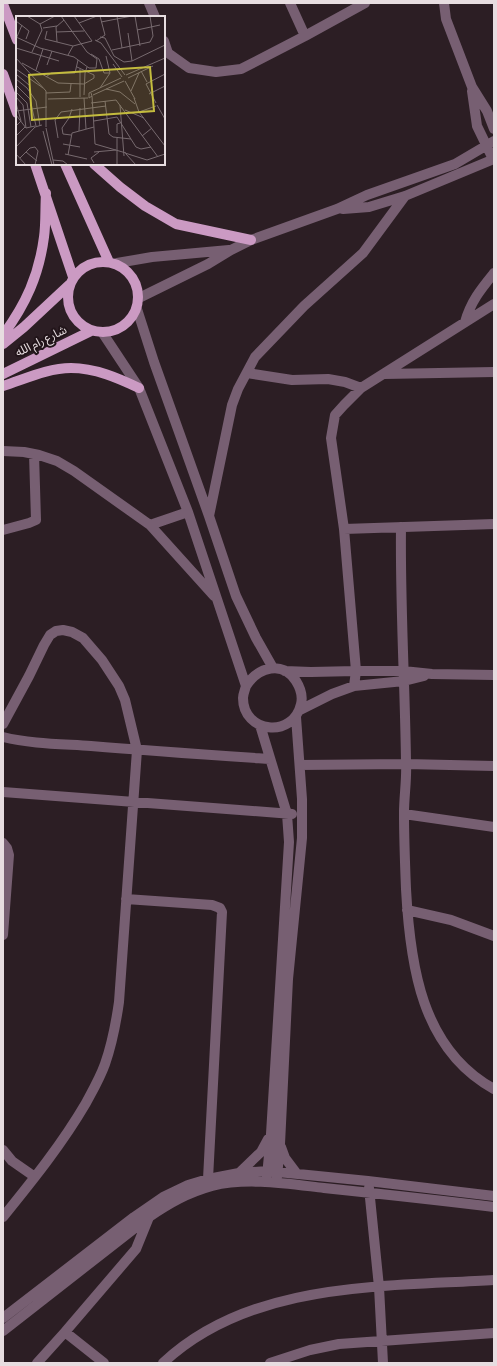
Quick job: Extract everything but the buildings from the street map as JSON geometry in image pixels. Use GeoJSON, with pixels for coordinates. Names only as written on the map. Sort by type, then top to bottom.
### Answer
{"type":"FeatureCollection","features":[{"type":"Feature","properties":{"kind":"main road"},"geometry":{"type":"LineString","coordinates":[[3,4],[16,37]]}},
{"type":"Feature","properties":{"kind":"main road"},"geometry":{"type":"LineString","coordinates":[[3,74],[16,110]]}},
{"type":"Feature","properties":{"kind":"main road"},"geometry":{"type":"LineString","coordinates":[[35,165],[46,193],[71,281],[68,299],[71,310],[82,325],[90,331],[102,332],[111,331],[121,327],[129,321],[137,309],[139,298],[132,276],[125,269],[113,262],[98,262],[89,265],[80,270],[71,281]]}},
{"type":"Feature","properties":{"kind":"main road"},"geometry":{"type":"LineString","coordinates":[[65,165],[113,262]]}},
{"type":"Feature","properties":{"kind":"main road"},"geometry":{"type":"LineString","coordinates":[[95,165],[120,187],[145,206],[176,224],[251,240]]}},
{"type":"Feature","properties":{"kind":"main road"},"geometry":{"type":"LineString","coordinates":[[3,335],[17,316],[28,296],[39,265],[45,236],[46,193]]}},
{"type":"Feature","properties":{"kind":"main road","name":"شارع رام الله"},"geometry":{"type":"LineString","coordinates":[[3,344],[24,327],[71,281]]}},
{"type":"Feature","properties":{"kind":"main road","name":"شارع رام الله"},"geometry":{"type":"LineString","coordinates":[[3,374],[90,331]]}},
{"type":"Feature","properties":{"kind":"main road"},"geometry":{"type":"LineString","coordinates":[[3,386],[54,370],[72,368],[93,370],[118,378],[139,388]]}},
{"type":"Feature","properties":{"kind":"street"},"geometry":{"type":"LineString","coordinates":[[149,3],[155,16]]}},
{"type":"Feature","properties":{"kind":"street"},"geometry":{"type":"LineString","coordinates":[[290,3],[305,36]]}},
{"type":"Feature","properties":{"kind":"street"},"geometry":{"type":"LineString","coordinates":[[166,54],[189,68],[216,72],[241,69],[365,3]]}},
{"type":"Feature","properties":{"kind":"street"},"geometry":{"type":"LineString","coordinates":[[435,3],[446,19],[472,87],[487,111],[494,129]]}},
{"type":"Feature","properties":{"kind":"street"},"geometry":{"type":"LineString","coordinates":[[444,3],[446,19]]}},
{"type":"Feature","properties":{"kind":"street"},"geometry":{"type":"LineString","coordinates":[[337,209],[369,207],[405,196],[493,159],[490,143],[477,126],[472,87]]}},
{"type":"Feature","properties":{"kind":"street"},"geometry":{"type":"LineString","coordinates":[[139,298],[208,264],[251,240],[337,209],[367,195],[455,164],[490,143]]}},
{"type":"Feature","properties":{"kind":"street"},"geometry":{"type":"LineString","coordinates":[[209,516],[229,416],[238,389],[254,357],[304,306],[363,253],[405,196]]}},
{"type":"Feature","properties":{"kind":"street"},"geometry":{"type":"LineString","coordinates":[[113,262],[232,250]]}},
{"type":"Feature","properties":{"kind":"street"},"geometry":{"type":"LineString","coordinates":[[465,322],[474,298],[494,273]]}},
{"type":"Feature","properties":{"kind":"street"},"geometry":{"type":"LineString","coordinates":[[354,686],[356,670],[344,529],[331,438],[335,415],[361,388],[494,304]]}},
{"type":"Feature","properties":{"kind":"street"},"geometry":{"type":"LineString","coordinates":[[137,309],[154,362],[236,596],[256,638],[274,668]]}},
{"type":"Feature","properties":{"kind":"street"},"geometry":{"type":"LineString","coordinates":[[102,332],[139,388],[188,512],[246,686]]}},
{"type":"Feature","properties":{"kind":"street"},"geometry":{"type":"LineString","coordinates":[[383,374],[494,372]]}},
{"type":"Feature","properties":{"kind":"street"},"geometry":{"type":"LineString","coordinates":[[247,373],[292,380],[328,379],[345,382],[361,388]]}},
{"type":"Feature","properties":{"kind":"street"},"geometry":{"type":"LineString","coordinates":[[3,451],[34,454],[57,461],[74,471],[150,525],[217,600]]}},
{"type":"Feature","properties":{"kind":"street"},"geometry":{"type":"LineString","coordinates":[[3,530],[36,520],[34,454]]}},
{"type":"Feature","properties":{"kind":"street"},"geometry":{"type":"LineString","coordinates":[[150,525],[188,512]]}},
{"type":"Feature","properties":{"kind":"street"},"geometry":{"type":"LineString","coordinates":[[344,529],[494,524]]}},
{"type":"Feature","properties":{"kind":"street"},"geometry":{"type":"LineString","coordinates":[[400,527],[406,764],[404,814],[407,910],[411,950],[426,1010],[436,1031],[447,1049],[458,1062],[470,1073],[494,1089]]}},
{"type":"Feature","properties":{"kind":"street"},"geometry":{"type":"LineString","coordinates":[[3,724],[50,635],[56,631],[63,630],[72,632],[83,638],[102,660],[119,686],[125,700],[137,750],[116,1026],[97,1083],[78,1116],[52,1156],[3,1216]]}},
{"type":"Feature","properties":{"kind":"street"},"geometry":{"type":"LineString","coordinates":[[403,676],[356,670],[311,672],[285,671],[274,668],[265,669],[250,678],[243,697],[245,708],[251,718],[260,725],[270,728],[279,727],[288,723],[298,713],[332,694],[354,686],[403,676],[432,674],[494,675]]}},
{"type":"Feature","properties":{"kind":"street"},"geometry":{"type":"LineString","coordinates":[[271,1183],[280,1144],[288,979],[302,838],[298,713],[302,698],[300,687],[294,678],[285,671]]}},
{"type":"Feature","properties":{"kind":"street"},"geometry":{"type":"LineString","coordinates":[[260,725],[287,814],[289,842],[271,1134],[273,1172]]}},
{"type":"Feature","properties":{"kind":"street"},"geometry":{"type":"LineString","coordinates":[[3,737],[36,742],[270,759]]}},
{"type":"Feature","properties":{"kind":"street"},"geometry":{"type":"LineString","coordinates":[[300,765],[406,764],[494,766]]}},
{"type":"Feature","properties":{"kind":"street"},"geometry":{"type":"LineString","coordinates":[[3,792],[302,815]]}},
{"type":"Feature","properties":{"kind":"street"},"geometry":{"type":"LineString","coordinates":[[404,814],[494,827]]}},
{"type":"Feature","properties":{"kind":"street"},"geometry":{"type":"LineString","coordinates":[[3,843],[7,848],[9,860],[3,935]]}},
{"type":"Feature","properties":{"kind":"street"},"geometry":{"type":"LineString","coordinates":[[126,899],[212,905],[220,908],[222,912],[208,1179]]}},
{"type":"Feature","properties":{"kind":"street"},"geometry":{"type":"LineString","coordinates":[[407,910],[451,920],[494,936]]}},
{"type":"Feature","properties":{"kind":"street"},"geometry":{"type":"LineString","coordinates":[[239,1173],[261,1152],[271,1134]]}},
{"type":"Feature","properties":{"kind":"street"},"geometry":{"type":"LineString","coordinates":[[280,1144],[284,1158],[297,1174]]}},
{"type":"Feature","properties":{"kind":"street"},"geometry":{"type":"LineString","coordinates":[[3,1150],[12,1161],[35,1177]]}},
{"type":"Feature","properties":{"kind":"street"},"geometry":{"type":"LineString","coordinates":[[3,1318],[134,1217],[163,1197],[188,1185],[208,1179],[239,1173],[273,1172],[368,1181],[494,1196]]}},
{"type":"Feature","properties":{"kind":"street"},"geometry":{"type":"LineString","coordinates":[[368,1181],[379,1287],[383,1363]]}},
{"type":"Feature","properties":{"kind":"street"},"geometry":{"type":"LineString","coordinates":[[3,1331],[149,1217],[172,1201],[213,1186],[232,1183],[271,1183],[494,1207]]}},
{"type":"Feature","properties":{"kind":"street"},"geometry":{"type":"LineString","coordinates":[[37,1363],[66,1332],[136,1249],[141,1240],[149,1217]]}},
{"type":"Feature","properties":{"kind":"street"},"geometry":{"type":"LineString","coordinates":[[163,1363],[185,1344],[206,1330],[228,1319],[257,1308],[287,1300],[343,1290],[494,1280]]}},
{"type":"Feature","properties":{"kind":"street"},"geometry":{"type":"LineString","coordinates":[[66,1332],[103,1363]]}},
{"type":"Feature","properties":{"kind":"street"},"geometry":{"type":"LineString","coordinates":[[270,1363],[310,1350],[339,1344],[494,1333]]}}]}
